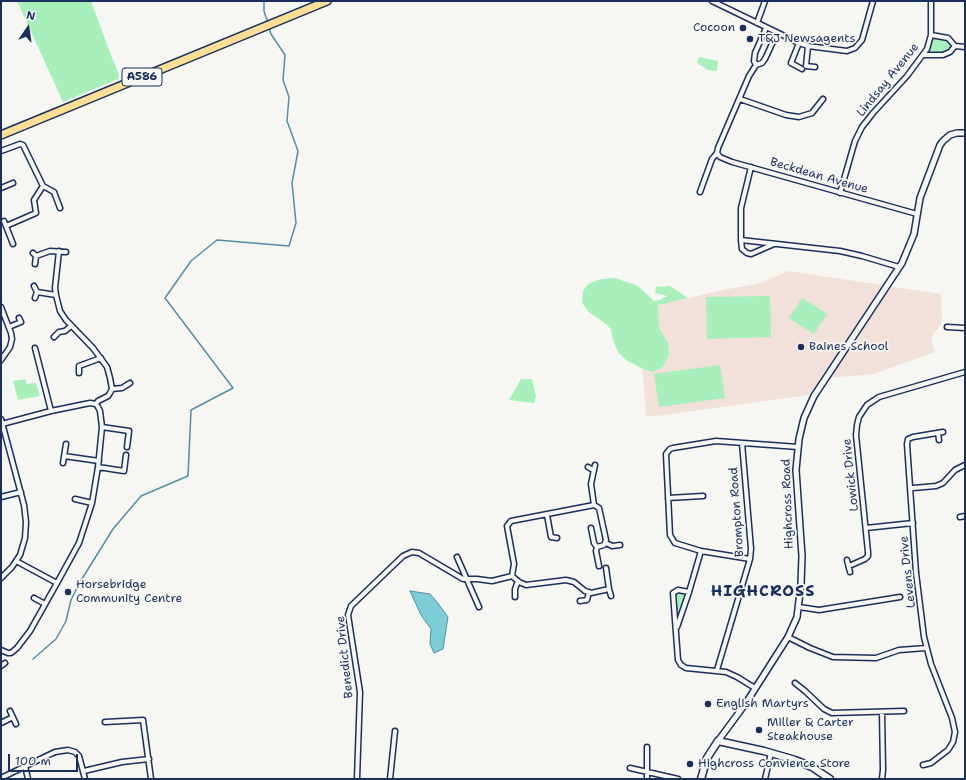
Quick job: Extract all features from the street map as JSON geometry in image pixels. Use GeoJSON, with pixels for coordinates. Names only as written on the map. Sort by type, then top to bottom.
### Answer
{"type":"FeatureCollection","features":[{"type":"Feature","properties":{"kind":"main road","name":"A586"},"geometry":{"type":"LineString","coordinates":[[1,135],[328,1]]}},
{"type":"Feature","properties":{"kind":"main road"},"geometry":{"type":"LineString","coordinates":[[718,741],[771,753],[812,767],[830,779]]}},
{"type":"Feature","properties":{"kind":"main road","name":"Highcross Road"},"geometry":{"type":"LineString","coordinates":[[701,779],[707,758],[718,741]]}},
{"type":"Feature","properties":{"kind":"street"},"geometry":{"type":"LineString","coordinates":[[712,1],[799,43],[808,46],[847,51],[855,48],[862,40],[873,1]]}},
{"type":"Feature","properties":{"kind":"street"},"geometry":{"type":"LineString","coordinates":[[757,23],[765,1]]}},
{"type":"Feature","properties":{"kind":"street","name":"Lindsay Avenue"},"geometry":{"type":"LineString","coordinates":[[840,193],[856,141],[862,127],[924,55],[931,35],[931,1]]}},
{"type":"Feature","properties":{"kind":"street"},"geometry":{"type":"LineString","coordinates":[[756,65],[754,61],[755,53],[766,28]]}},
{"type":"Feature","properties":{"kind":"street"},"geometry":{"type":"LineString","coordinates":[[700,192],[712,159],[717,153],[750,76],[756,65],[762,63],[765,59],[776,33]]}},
{"type":"Feature","properties":{"kind":"street"},"geometry":{"type":"LineString","coordinates":[[931,35],[948,38],[955,46],[965,46]]}},
{"type":"Feature","properties":{"kind":"street"},"geometry":{"type":"LineString","coordinates":[[799,43],[791,64],[802,69]]}},
{"type":"Feature","properties":{"kind":"street"},"geometry":{"type":"LineString","coordinates":[[808,46],[806,66],[815,67]]}},
{"type":"Feature","properties":{"kind":"street"},"geometry":{"type":"LineString","coordinates":[[924,55],[943,55],[950,52],[955,46]]}},
{"type":"Feature","properties":{"kind":"street"},"geometry":{"type":"LineString","coordinates":[[740,99],[786,115],[799,117],[812,113],[823,99]]}},
{"type":"Feature","properties":{"kind":"street","name":"Highcross Road"},"geometry":{"type":"LineString","coordinates":[[718,741],[730,727],[788,637],[795,623],[799,607],[802,556],[796,484],[798,447],[802,424],[813,398],[899,267],[910,245],[915,230],[920,198],[940,145],[950,135],[965,133]]}},
{"type":"Feature","properties":{"kind":"street"},"geometry":{"type":"LineString","coordinates":[[1,151],[23,144],[43,186],[54,192],[60,208]]}},
{"type":"Feature","properties":{"kind":"street","name":"Beckdean Avenue"},"geometry":{"type":"LineString","coordinates":[[717,153],[725,159],[751,167],[917,214]]}},
{"type":"Feature","properties":{"kind":"street"},"geometry":{"type":"LineString","coordinates":[[751,167],[741,208],[742,249],[746,253],[750,254],[774,244]]}},
{"type":"Feature","properties":{"kind":"street"},"geometry":{"type":"LineString","coordinates":[[1,188],[13,183]]}},
{"type":"Feature","properties":{"kind":"street"},"geometry":{"type":"LineString","coordinates":[[6,226],[36,213],[34,200],[43,186]]}},
{"type":"Feature","properties":{"kind":"street"},"geometry":{"type":"LineString","coordinates":[[4,221],[13,244]]}},
{"type":"Feature","properties":{"kind":"street"},"geometry":{"type":"LineString","coordinates":[[741,240],[850,253],[899,267]]}},
{"type":"Feature","properties":{"kind":"street"},"geometry":{"type":"LineString","coordinates":[[1,578],[8,572],[16,561],[24,543],[26,527],[26,515],[2,421],[83,404],[96,404],[98,401],[108,396],[112,389],[109,374],[101,358],[88,342],[71,326],[60,311],[56,295],[59,251]]}},
{"type":"Feature","properties":{"kind":"street"},"geometry":{"type":"LineString","coordinates":[[35,264],[34,255],[47,252],[66,252]]}},
{"type":"Feature","properties":{"kind":"street"},"geometry":{"type":"LineString","coordinates":[[34,286],[37,292],[35,298]]}},
{"type":"Feature","properties":{"kind":"street"},"geometry":{"type":"LineString","coordinates":[[37,292],[56,295]]}},
{"type":"Feature","properties":{"kind":"street"},"geometry":{"type":"LineString","coordinates":[[1,308],[11,333],[11,343],[1,360]]}},
{"type":"Feature","properties":{"kind":"street"},"geometry":{"type":"LineString","coordinates":[[9,327],[21,322],[19,318]]}},
{"type":"Feature","properties":{"kind":"street"},"geometry":{"type":"LineString","coordinates":[[54,337],[58,330],[65,331],[71,326]]}},
{"type":"Feature","properties":{"kind":"street"},"geometry":{"type":"LineString","coordinates":[[947,327],[965,328]]}},
{"type":"Feature","properties":{"kind":"street"},"geometry":{"type":"LineString","coordinates":[[950,332],[952,327]]}},
{"type":"Feature","properties":{"kind":"street"},"geometry":{"type":"LineString","coordinates":[[36,348],[51,411]]}},
{"type":"Feature","properties":{"kind":"street"},"geometry":{"type":"LineString","coordinates":[[32,358],[38,356]]}},
{"type":"Feature","properties":{"kind":"street"},"geometry":{"type":"LineString","coordinates":[[79,373],[78,365],[101,358]]}},
{"type":"Feature","properties":{"kind":"street","name":"Lowick Drive"},"geometry":{"type":"LineString","coordinates":[[849,566],[865,560],[868,556],[856,435],[856,424],[859,417],[871,401],[879,397],[965,372]]}},
{"type":"Feature","properties":{"kind":"street"},"geometry":{"type":"LineString","coordinates":[[112,389],[122,388],[130,383]]}},
{"type":"Feature","properties":{"kind":"street"},"geometry":{"type":"LineString","coordinates":[[1,650],[11,653],[17,648],[30,631],[79,543],[92,503],[99,461],[102,427],[100,411],[96,404]]}},
{"type":"Feature","properties":{"kind":"street"},"geometry":{"type":"LineString","coordinates":[[102,427],[129,431],[127,447]]}},
{"type":"Feature","properties":{"kind":"street","name":"Levens Drive"},"geometry":{"type":"LineString","coordinates":[[923,765],[931,763],[948,750],[955,738],[952,718],[933,672],[926,648],[916,573],[907,444],[908,439],[913,437],[943,432]]}},
{"type":"Feature","properties":{"kind":"street"},"geometry":{"type":"LineString","coordinates":[[938,433],[939,440]]}},
{"type":"Feature","properties":{"kind":"street"},"geometry":{"type":"LineString","coordinates":[[750,558],[701,551],[675,543],[671,538],[666,454],[670,449],[716,441],[798,447]]}},
{"type":"Feature","properties":{"kind":"street","name":"Brompton Road"},"geometry":{"type":"LineString","coordinates":[[717,670],[750,558],[751,549],[742,443]]}},
{"type":"Feature","properties":{"kind":"street"},"geometry":{"type":"LineString","coordinates":[[63,463],[66,444]]}},
{"type":"Feature","properties":{"kind":"street"},"geometry":{"type":"LineString","coordinates":[[98,467],[124,471],[126,455]]}},
{"type":"Feature","properties":{"kind":"street"},"geometry":{"type":"LineString","coordinates":[[64,456],[99,461]]}},
{"type":"Feature","properties":{"kind":"street"},"geometry":{"type":"LineString","coordinates":[[595,465],[591,484],[594,504],[599,508],[606,543]]}},
{"type":"Feature","properties":{"kind":"street"},"geometry":{"type":"LineString","coordinates":[[910,490],[913,488],[936,486],[943,483],[955,470],[965,466]]}},
{"type":"Feature","properties":{"kind":"street"},"geometry":{"type":"LineString","coordinates":[[588,467],[593,470]]}},
{"type":"Feature","properties":{"kind":"street"},"geometry":{"type":"LineString","coordinates":[[1,497],[20,492]]}},
{"type":"Feature","properties":{"kind":"street"},"geometry":{"type":"LineString","coordinates":[[668,498],[703,496]]}},
{"type":"Feature","properties":{"kind":"street"},"geometry":{"type":"LineString","coordinates":[[75,499],[92,503]]}},
{"type":"Feature","properties":{"kind":"street"},"geometry":{"type":"LineString","coordinates":[[594,504],[547,515],[511,521],[507,526],[514,566],[512,576],[526,585],[566,580],[574,582],[589,592],[609,589]]}},
{"type":"Feature","properties":{"kind":"street"},"geometry":{"type":"LineString","coordinates":[[547,515],[551,537]]}},
{"type":"Feature","properties":{"kind":"street"},"geometry":{"type":"LineString","coordinates":[[866,528],[913,523]]}},
{"type":"Feature","properties":{"kind":"street"},"geometry":{"type":"LineString","coordinates":[[591,528],[594,543],[597,547],[596,551],[599,566]]}},
{"type":"Feature","properties":{"kind":"street"},"geometry":{"type":"LineString","coordinates":[[546,540],[551,537],[556,538]]}},
{"type":"Feature","properties":{"kind":"street"},"geometry":{"type":"LineString","coordinates":[[606,543],[612,546],[620,545]]}},
{"type":"Feature","properties":{"kind":"street"},"geometry":{"type":"LineString","coordinates":[[597,547],[603,546],[606,543]]}},
{"type":"Feature","properties":{"kind":"street"},"geometry":{"type":"LineString","coordinates":[[677,627],[701,551]]}},
{"type":"Feature","properties":{"kind":"street","name":"Benedict Drive"},"geometry":{"type":"LineString","coordinates":[[357,779],[360,692],[348,615],[351,606],[407,554],[419,553],[460,578],[467,580],[477,578],[492,581],[512,576]]}},
{"type":"Feature","properties":{"kind":"street"},"geometry":{"type":"LineString","coordinates":[[457,557],[479,606]]}},
{"type":"Feature","properties":{"kind":"street"},"geometry":{"type":"LineString","coordinates":[[847,560],[850,572]]}},
{"type":"Feature","properties":{"kind":"street"},"geometry":{"type":"LineString","coordinates":[[16,561],[57,583]]}},
{"type":"Feature","properties":{"kind":"street"},"geometry":{"type":"LineString","coordinates":[[606,568],[611,596]]}},
{"type":"Feature","properties":{"kind":"street"},"geometry":{"type":"LineString","coordinates":[[515,596],[514,589],[518,581]]}},
{"type":"Feature","properties":{"kind":"street"},"geometry":{"type":"LineString","coordinates":[[689,592],[678,590],[674,593],[678,660],[681,665],[686,668],[717,670],[733,675],[755,688]]}},
{"type":"Feature","properties":{"kind":"street"},"geometry":{"type":"LineString","coordinates":[[580,601],[587,600],[589,592]]}},
{"type":"Feature","properties":{"kind":"street"},"geometry":{"type":"LineString","coordinates":[[799,607],[819,610],[900,596]]}},
{"type":"Feature","properties":{"kind":"street"},"geometry":{"type":"LineString","coordinates":[[34,598],[45,604]]}},
{"type":"Feature","properties":{"kind":"street"},"geometry":{"type":"LineString","coordinates":[[788,637],[833,657],[876,658],[899,650],[926,648]]}},
{"type":"Feature","properties":{"kind":"street"},"geometry":{"type":"LineString","coordinates":[[795,683],[805,690],[824,709],[830,712],[904,711]]}},
{"type":"Feature","properties":{"kind":"street"},"geometry":{"type":"LineString","coordinates":[[10,711],[16,724]]}},
{"type":"Feature","properties":{"kind":"street"},"geometry":{"type":"LineString","coordinates":[[882,712],[882,779]]}},
{"type":"Feature","properties":{"kind":"street"},"geometry":{"type":"LineString","coordinates":[[1,723],[13,717]]}},
{"type":"Feature","properties":{"kind":"street"},"geometry":{"type":"LineString","coordinates":[[105,722],[143,720],[151,779]]}},
{"type":"Feature","properties":{"kind":"street"},"geometry":{"type":"LineString","coordinates":[[390,779],[395,731]]}},
{"type":"Feature","properties":{"kind":"street"},"geometry":{"type":"LineString","coordinates":[[647,748],[647,779]]}},
{"type":"Feature","properties":{"kind":"street"},"geometry":{"type":"LineString","coordinates":[[1,778],[55,752],[68,750],[75,752],[79,756],[85,779]]}},
{"type":"Feature","properties":{"kind":"street"},"geometry":{"type":"LineString","coordinates":[[766,779],[771,753]]}},
{"type":"Feature","properties":{"kind":"street"},"geometry":{"type":"LineString","coordinates":[[84,771],[122,762],[148,759]]}},
{"type":"Feature","properties":{"kind":"street"},"geometry":{"type":"LineString","coordinates":[[25,766],[28,779]]}},
{"type":"Feature","properties":{"kind":"street"},"geometry":{"type":"LineString","coordinates":[[630,768],[678,779]]}},
{"type":"Feature","properties":{"kind":"shaded area","name":"Baines School"},"geometry":{"type":"Polygon","coordinates":[[[788,271],[941,294],[942,323],[931,338],[935,352],[873,374],[827,378],[816,394],[657,416],[646,416],[643,369],[653,372],[668,343],[659,327],[658,305],[761,283],[788,271]]]}},
{"type":"Feature","properties":{"kind":"green space"},"geometry":{"type":"Polygon","coordinates":[[[17,1],[91,1],[119,74],[118,79],[63,102],[17,1]]]}},
{"type":"Feature","properties":{"kind":"green space"},"geometry":{"type":"Polygon","coordinates":[[[931,35],[945,37],[955,46],[946,55],[924,55],[931,35]]]}},
{"type":"Feature","properties":{"kind":"green space"},"geometry":{"type":"Polygon","coordinates":[[[699,57],[718,61],[717,71],[708,70],[697,63],[699,57]]]}},
{"type":"Feature","properties":{"kind":"green space"},"geometry":{"type":"Polygon","coordinates":[[[615,278],[638,286],[654,301],[660,300],[667,296],[655,293],[656,287],[670,286],[688,298],[658,305],[659,327],[668,343],[669,355],[663,367],[653,372],[643,369],[626,360],[618,352],[613,340],[611,329],[590,313],[582,303],[583,291],[588,284],[601,279],[615,278]]]}},
{"type":"Feature","properties":{"kind":"green space"},"geometry":{"type":"Polygon","coordinates":[[[770,296],[771,337],[707,339],[706,297],[770,296]]]}},
{"type":"Feature","properties":{"kind":"green space"},"geometry":{"type":"Polygon","coordinates":[[[802,298],[827,314],[814,334],[789,318],[802,298]]]}},
{"type":"Feature","properties":{"kind":"green space"},"geometry":{"type":"Polygon","coordinates":[[[720,365],[725,398],[659,407],[654,374],[720,365]]]}},
{"type":"Feature","properties":{"kind":"green space"},"geometry":{"type":"Polygon","coordinates":[[[25,379],[27,384],[36,383],[40,396],[18,400],[13,381],[25,379]]]}},
{"type":"Feature","properties":{"kind":"green space"},"geometry":{"type":"Polygon","coordinates":[[[521,379],[532,379],[536,397],[534,403],[509,400],[521,379]]]}},
{"type":"Feature","properties":{"kind":"green space"},"geometry":{"type":"Polygon","coordinates":[[[675,591],[689,592],[677,627],[674,596],[675,591]]]}},
{"type":"Feature","properties":{"kind":"water"},"geometry":{"type":"Polygon","coordinates":[[[410,591],[430,594],[448,617],[443,649],[434,653],[430,644],[431,629],[421,615],[410,591]]]}},
{"type":"Feature","properties":{"kind":"waterway"},"geometry":{"type":"LineString","coordinates":[[264,1],[264,11],[268,23]]}},
{"type":"Feature","properties":{"kind":"waterway"},"geometry":{"type":"LineString","coordinates":[[33,659],[56,639],[66,621],[71,600],[80,582],[113,529],[141,496],[188,476],[191,410],[233,388],[165,298],[191,261],[217,240],[289,246],[296,223],[292,183],[298,151],[287,121],[289,97],[283,80],[285,55],[271,34],[269,28]]}},
{"type":"Feature","properties":{"kind":"place","name":"Cocoon"},"geometry":{"type":"Point","coordinates":[743,28]}},
{"type":"Feature","properties":{"kind":"place","name":"T&J Newsagents"},"geometry":{"type":"Point","coordinates":[750,39]}},
{"type":"Feature","properties":{"kind":"place","name":"Baines School"},"geometry":{"type":"Point","coordinates":[801,347]}},
{"type":"Feature","properties":{"kind":"place","name":"Horsebridge Community Centre"},"geometry":{"type":"Point","coordinates":[68,592]}},
{"type":"Feature","properties":{"kind":"place","name":"English Martyrs"},"geometry":{"type":"Point","coordinates":[708,704]}},
{"type":"Feature","properties":{"kind":"place","name":"Miller & Carter Steakhouse"},"geometry":{"type":"Point","coordinates":[759,730]}},
{"type":"Feature","properties":{"kind":"place","name":"Highcross Convience Store"},"geometry":{"type":"Point","coordinates":[690,764]}},
{"type":"Feature","properties":{"kind":"district","name":"HIGHCROSS"},"geometry":{"type":"Point","coordinates":[763,592]}}]}
